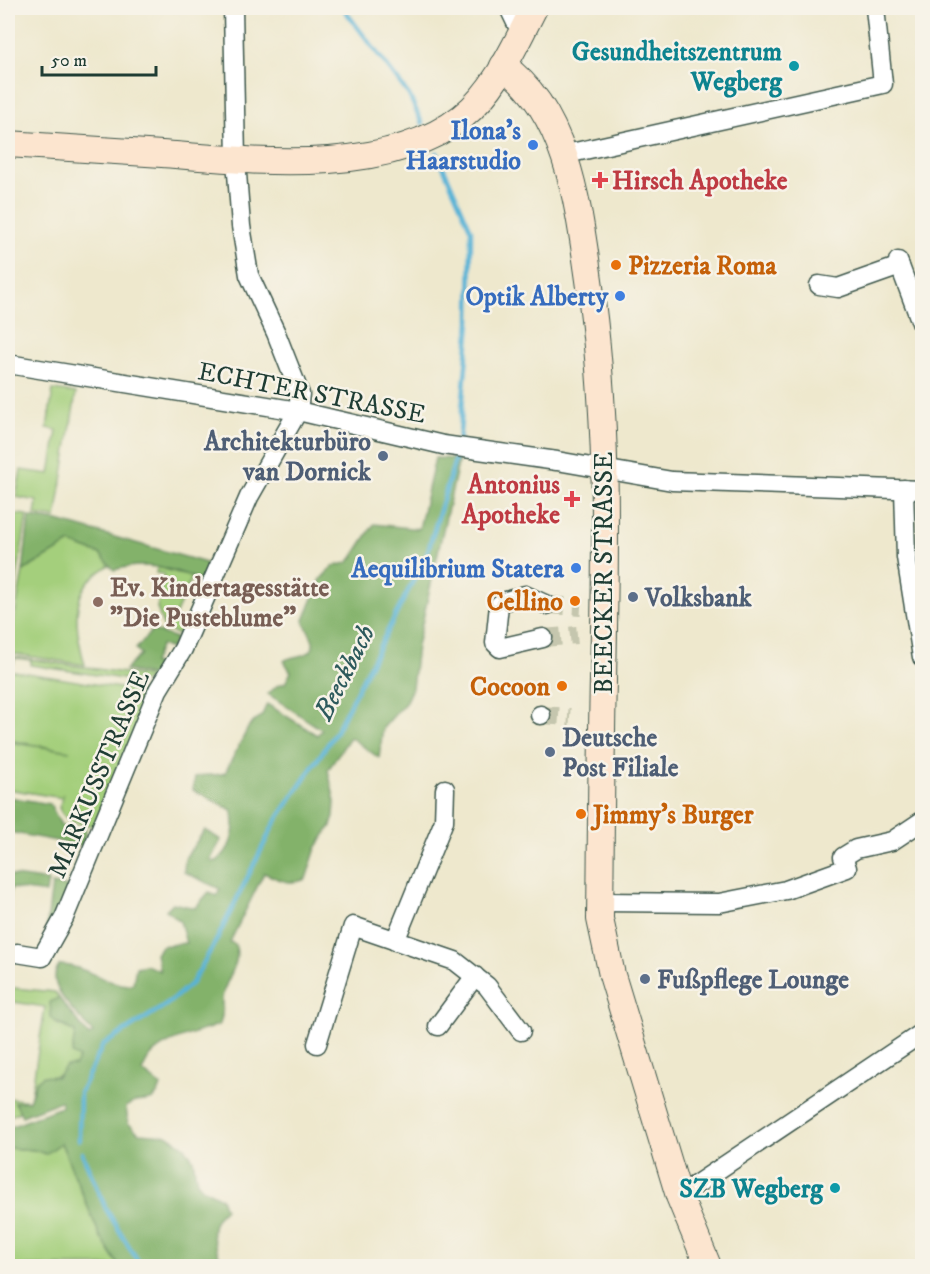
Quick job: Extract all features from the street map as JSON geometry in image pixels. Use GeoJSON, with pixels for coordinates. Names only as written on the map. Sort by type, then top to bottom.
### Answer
{"type":"FeatureCollection","features":[{"type":"Feature","properties":{"kind":"street"},"geometry":{"type":"LineString","coordinates":[[234,8],[236,160],[249,275],[276,333],[300,394],[298,411]]}},
{"type":"Feature","properties":{"kind":"street"},"geometry":{"type":"LineString","coordinates":[[509,8],[514,24],[521,33]]}},
{"type":"Feature","properties":{"kind":"street"},"geometry":{"type":"LineString","coordinates":[[8,144],[236,160],[321,160],[377,153],[418,142],[463,117],[480,101],[503,66],[534,8]]}},
{"type":"Feature","properties":{"kind":"street"},"geometry":{"type":"LineString","coordinates":[[562,155],[883,84],[875,8]]}},
{"type":"Feature","properties":{"kind":"street","name":"BEECKER STRASSE"},"geometry":{"type":"LineString","coordinates":[[503,66],[521,79],[538,100],[562,155],[576,202],[597,338],[606,470],[600,920],[612,975],[679,1196],[708,1266]]}},
{"type":"Feature","properties":{"kind":"street"},"geometry":{"type":"LineString","coordinates":[[819,285],[838,288],[899,264],[922,325]]}},
{"type":"Feature","properties":{"kind":"street","name":"ECHTER STRASSE"},"geometry":{"type":"LineString","coordinates":[[8,364],[298,411],[459,448],[672,482],[913,490]]}},
{"type":"Feature","properties":{"kind":"street","name":"MARKUSSTRASSE"},"geometry":{"type":"LineString","coordinates":[[17,953],[42,957],[64,918],[158,690],[183,649],[249,497],[298,411]]}},
{"type":"Feature","properties":{"kind":"street"},"geometry":{"type":"LineString","coordinates":[[913,490],[906,557],[922,657]]}},
{"type":"Feature","properties":{"kind":"street"},"geometry":{"type":"LineString","coordinates":[[543,638],[500,648],[495,643],[494,634],[499,623],[499,605],[502,602],[525,595],[547,605]]}},
{"type":"Feature","properties":{"kind":"street"},"geometry":{"type":"LineString","coordinates":[[395,942],[444,821],[446,789]]}},
{"type":"Feature","properties":{"kind":"street"},"geometry":{"type":"LineString","coordinates":[[600,902],[719,903],[786,890],[847,868],[843,857],[856,849],[892,841],[922,821]]}},
{"type":"Feature","properties":{"kind":"street"},"geometry":{"type":"LineString","coordinates":[[317,1044],[353,926],[455,961],[487,986],[521,1031]]}},
{"type":"Feature","properties":{"kind":"street"},"geometry":{"type":"LineString","coordinates":[[438,1026],[475,976]]}},
{"type":"Feature","properties":{"kind":"street"},"geometry":{"type":"LineString","coordinates":[[679,1196],[922,1033]]}},
{"type":"Feature","properties":{"kind":"green space"},"geometry":{"type":"Polygon","coordinates":[[[53,390],[76,393],[56,518],[35,515],[37,501],[16,497],[21,470],[50,474],[57,430],[47,428],[53,390]]]}},
{"type":"Feature","properties":{"kind":"green space"},"geometry":{"type":"Polygon","coordinates":[[[435,458],[459,459],[417,646],[412,688],[405,703],[383,728],[379,758],[350,737],[328,770],[335,802],[334,816],[331,826],[316,848],[306,879],[289,882],[264,873],[230,942],[235,944],[237,952],[235,966],[223,993],[220,1024],[175,1040],[154,1053],[147,1061],[143,1072],[161,1086],[158,1094],[150,1100],[132,1103],[126,1107],[128,1123],[139,1133],[167,1135],[185,1147],[193,1160],[197,1182],[202,1188],[221,1198],[225,1209],[214,1223],[213,1236],[223,1266],[119,1266],[100,1236],[61,1143],[46,1154],[34,1150],[8,1148],[8,1128],[61,1107],[61,1101],[22,1116],[15,1102],[29,1101],[36,1082],[43,1076],[57,1077],[66,1066],[75,1065],[79,1058],[72,1054],[75,1032],[51,1019],[50,1002],[59,998],[89,1036],[93,1033],[72,1010],[59,991],[55,982],[55,973],[60,965],[69,966],[116,983],[133,984],[136,967],[146,965],[160,971],[156,954],[161,946],[186,943],[180,921],[166,910],[173,903],[195,908],[209,892],[217,896],[220,889],[184,872],[185,858],[205,830],[221,840],[210,860],[215,862],[226,852],[232,839],[234,825],[232,810],[193,790],[195,777],[225,773],[249,726],[262,715],[267,704],[317,735],[322,730],[268,694],[278,685],[285,683],[291,672],[284,661],[307,654],[313,647],[304,620],[321,579],[333,566],[347,563],[352,558],[374,524],[419,529],[435,458]]]}},
{"type":"Feature","properties":{"kind":"green space"},"geometry":{"type":"Polygon","coordinates":[[[16,514],[27,515],[8,634],[8,565],[16,514]]]}},
{"type":"Feature","properties":{"kind":"green space"},"geometry":{"type":"Polygon","coordinates":[[[29,517],[58,521],[210,564],[202,581],[158,567],[136,566],[114,570],[100,554],[70,543],[23,571],[29,517]]]}},
{"type":"Feature","properties":{"kind":"green space"},"geometry":{"type":"Polygon","coordinates":[[[70,543],[100,554],[110,564],[88,582],[79,602],[78,634],[85,665],[8,653],[23,571],[70,543]]]}},
{"type":"Feature","properties":{"kind":"green space"},"geometry":{"type":"Polygon","coordinates":[[[157,567],[192,577],[172,622],[182,627],[178,635],[164,628],[157,608],[164,574],[156,573],[157,567]]]}},
{"type":"Feature","properties":{"kind":"green space"},"geometry":{"type":"Polygon","coordinates":[[[152,630],[176,638],[171,649],[161,645],[153,663],[164,668],[159,677],[125,670],[141,654],[136,649],[152,630]]]}},
{"type":"Feature","properties":{"kind":"green space"},"geometry":{"type":"Polygon","coordinates":[[[8,656],[158,678],[143,682],[31,665],[31,660],[15,658],[14,663],[8,662],[8,656]]]}},
{"type":"Feature","properties":{"kind":"green space"},"geometry":{"type":"Polygon","coordinates":[[[8,670],[151,693],[94,826],[73,822],[65,817],[59,808],[62,798],[8,789],[8,742],[70,751],[8,740],[8,670]]]}},
{"type":"Feature","properties":{"kind":"green space"},"geometry":{"type":"Polygon","coordinates":[[[8,797],[50,804],[61,825],[86,830],[83,846],[8,832],[8,797]]]}},
{"type":"Feature","properties":{"kind":"green space"},"geometry":{"type":"Polygon","coordinates":[[[8,875],[48,881],[46,893],[11,888],[8,909],[8,875]]]}},
{"type":"Feature","properties":{"kind":"green space"},"geometry":{"type":"Polygon","coordinates":[[[52,884],[71,887],[53,933],[46,932],[52,884]]]}},
{"type":"Feature","properties":{"kind":"green space"},"geometry":{"type":"Polygon","coordinates":[[[13,988],[55,992],[59,998],[50,1002],[57,1024],[76,1032],[78,1044],[79,1057],[74,1067],[59,1075],[43,1077],[36,1082],[31,1096],[45,1007],[8,1001],[8,994],[13,988]]]}},
{"type":"Feature","properties":{"kind":"green space"},"geometry":{"type":"Polygon","coordinates":[[[8,1098],[29,1101],[15,1103],[21,1111],[8,1117],[8,1098]]]}},
{"type":"Feature","properties":{"kind":"green space"},"geometry":{"type":"Polygon","coordinates":[[[61,1143],[100,1236],[119,1266],[8,1266],[8,1148],[34,1150],[46,1154],[61,1143]]]}},
{"type":"Feature","properties":{"kind":"waterway","name":"Beeckbach"},"geometry":{"type":"LineString","coordinates":[[343,8],[409,95],[422,123]]}},
{"type":"Feature","properties":{"kind":"waterway","name":"Beeckbach"},"geometry":{"type":"LineString","coordinates":[[437,153],[471,230],[470,322],[459,442]]}},
{"type":"Feature","properties":{"kind":"waterway","name":"Beeckbach"},"geometry":{"type":"LineString","coordinates":[[79,1140],[80,1092],[103,1045],[166,1005],[192,983],[216,941],[274,824],[334,735],[427,554],[458,450]]}},
{"type":"Feature","properties":{"kind":"waterway","name":"Beeckbach"},"geometry":{"type":"LineString","coordinates":[[82,1153],[106,1209],[141,1266]]}},
{"type":"Feature","properties":{"kind":"tunnel"},"geometry":{"type":"LineString","coordinates":[[547,605],[581,607]]}},
{"type":"Feature","properties":{"kind":"tunnel"},"geometry":{"type":"LineString","coordinates":[[543,638],[577,635]]}},
{"type":"Feature","properties":{"kind":"tunnel"},"geometry":{"type":"LineString","coordinates":[[541,715],[570,717]]}},
{"type":"Feature","properties":{"kind":"place","name":"Gesundheitszentrum Wegberg"},"geometry":{"type":"Point","coordinates":[794,66]}},
{"type":"Feature","properties":{"kind":"place","name":"Ilona's Haarstudio"},"geometry":{"type":"Point","coordinates":[533,145]}},
{"type":"Feature","properties":{"kind":"place","name":"Hirsch Apotheke"},"geometry":{"type":"Point","coordinates":[600,180]}},
{"type":"Feature","properties":{"kind":"place","name":"Pizzeria Roma"},"geometry":{"type":"Point","coordinates":[616,265]}},
{"type":"Feature","properties":{"kind":"place","name":"Optik Alberty"},"geometry":{"type":"Point","coordinates":[620,296]}},
{"type":"Feature","properties":{"kind":"place","name":"Architekturbüro van Dornick"},"geometry":{"type":"Point","coordinates":[383,456]}},
{"type":"Feature","properties":{"kind":"place","name":"Antonius Apotheke"},"geometry":{"type":"Point","coordinates":[572,499]}},
{"type":"Feature","properties":{"kind":"place","name":"Aequilibrium Statera"},"geometry":{"type":"Point","coordinates":[576,568]}},
{"type":"Feature","properties":{"kind":"place","name":"Volksbank"},"geometry":{"type":"Point","coordinates":[633,597]}},
{"type":"Feature","properties":{"kind":"place","name":"Cellino"},"geometry":{"type":"Point","coordinates":[575,601]}},
{"type":"Feature","properties":{"kind":"place","name":"Ev. Kindertagesstätte \"Die Pusteblume\""},"geometry":{"type":"Point","coordinates":[98,602]}},
{"type":"Feature","properties":{"kind":"place","name":"Cocoon"},"geometry":{"type":"Point","coordinates":[562,686]}},
{"type":"Feature","properties":{"kind":"place","name":"Deutsche Post Filiale"},"geometry":{"type":"Point","coordinates":[550,752]}},
{"type":"Feature","properties":{"kind":"place","name":"Jimmy's Burger"},"geometry":{"type":"Point","coordinates":[581,814]}},
{"type":"Feature","properties":{"kind":"place","name":"Fußpflege Lounge"},"geometry":{"type":"Point","coordinates":[645,979]}},
{"type":"Feature","properties":{"kind":"place","name":"SZB Wegberg"},"geometry":{"type":"Point","coordinates":[835,1188]}}]}
